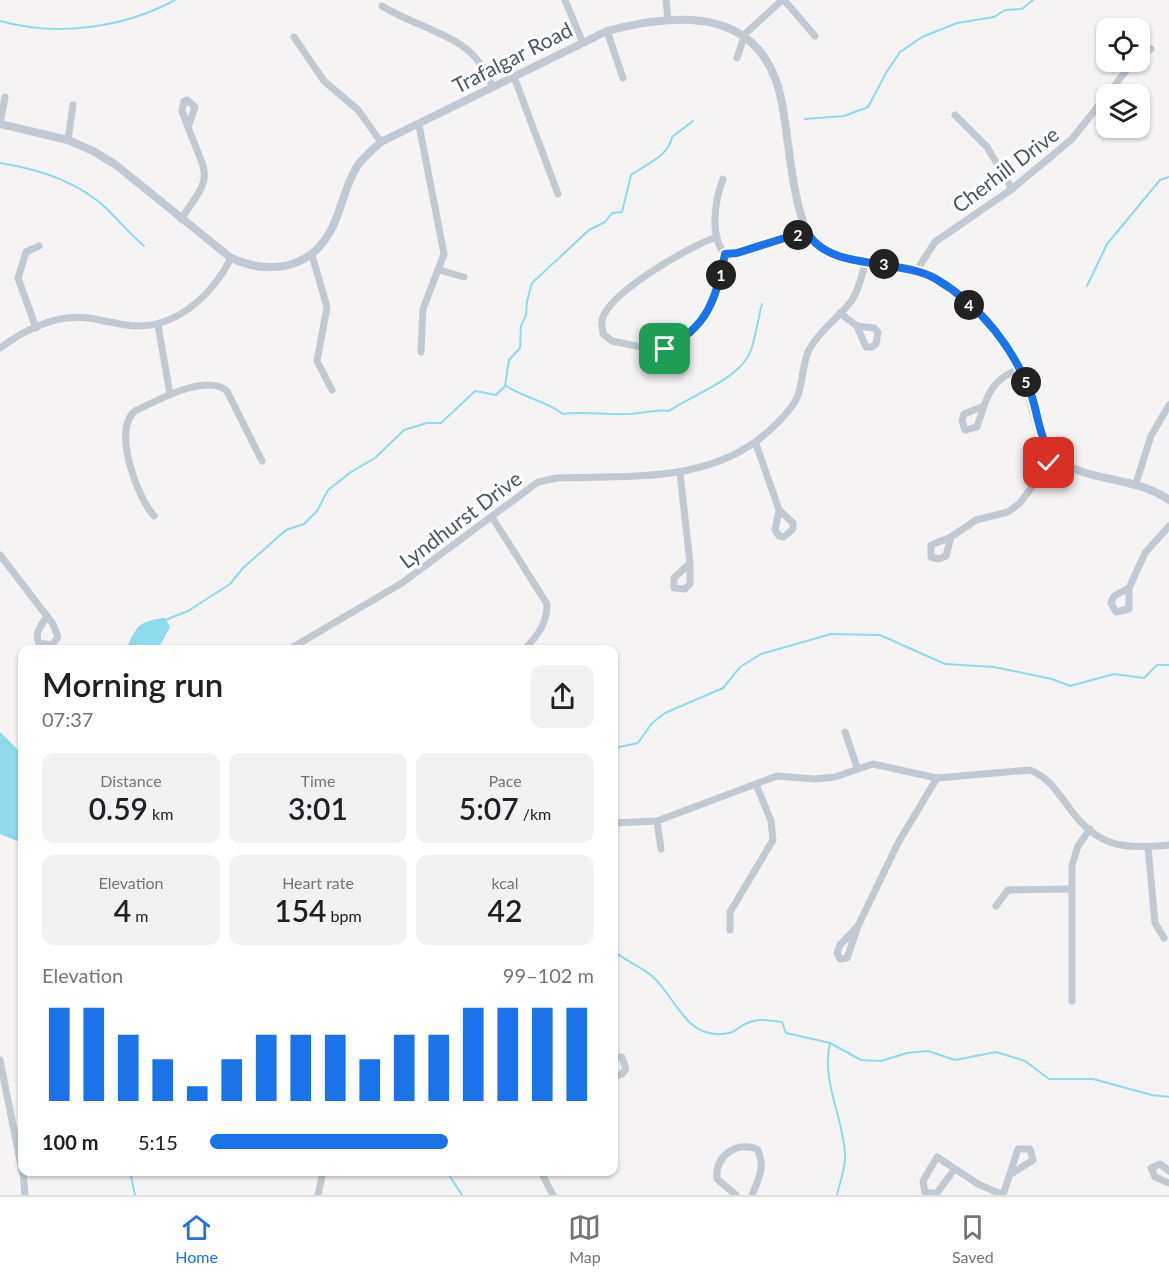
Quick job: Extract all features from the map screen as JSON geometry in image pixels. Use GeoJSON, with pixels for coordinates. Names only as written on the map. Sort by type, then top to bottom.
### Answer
{"type":"FeatureCollection","features":[{"type":"Feature","properties":{"kind":"street"},"geometry":{"type":"LineString","coordinates":[[565,0],[582,41]]}},
{"type":"Feature","properties":{"kind":"street"},"geometry":{"type":"LineString","coordinates":[[666,0],[668,20]]}},
{"type":"Feature","properties":{"kind":"street"},"geometry":{"type":"LineString","coordinates":[[737,58],[745,34],[783,0],[815,36]]}},
{"type":"Feature","properties":{"kind":"street"},"geometry":{"type":"LineString","coordinates":[[382,6],[456,42],[470,52],[493,87]]}},
{"type":"Feature","properties":{"kind":"street","name":"Trafalgar Road"},"geometry":{"type":"LineString","coordinates":[[312,255],[331,230],[358,166],[381,142],[419,125],[582,41],[607,31],[635,24],[668,20],[711,22],[745,34]]}},
{"type":"Feature","properties":{"kind":"street"},"geometry":{"type":"LineString","coordinates":[[607,31],[623,78]]}},
{"type":"Feature","properties":{"kind":"street"},"geometry":{"type":"LineString","coordinates":[[745,34],[760,50],[781,99],[795,187],[807,231],[819,246],[840,257],[916,270],[933,277],[960,296],[1013,354],[1021,368],[1033,401],[1040,434],[1054,457],[1075,469],[1136,483],[1155,491],[1169,501]]}},
{"type":"Feature","properties":{"kind":"street"},"geometry":{"type":"LineString","coordinates":[[294,37],[324,81],[358,110],[381,142]]}},
{"type":"Feature","properties":{"kind":"street","name":"Cherhill Drive"},"geometry":{"type":"LineString","coordinates":[[916,270],[935,242],[1012,189],[1072,139],[1125,72]]}},
{"type":"Feature","properties":{"kind":"street"},"geometry":{"type":"LineString","coordinates":[[514,77],[558,194]]}},
{"type":"Feature","properties":{"kind":"street"},"geometry":{"type":"LineString","coordinates":[[5,97],[0,124],[68,140],[116,165],[231,258],[248,266],[266,269],[294,264],[312,255],[327,307],[317,361],[332,390]]}},
{"type":"Feature","properties":{"kind":"street"},"geometry":{"type":"LineString","coordinates":[[68,140],[73,105]]}},
{"type":"Feature","properties":{"kind":"street"},"geometry":{"type":"LineString","coordinates":[[955,115],[987,147],[1012,189]]}},
{"type":"Feature","properties":{"kind":"street"},"geometry":{"type":"LineString","coordinates":[[419,125],[444,254],[440,270],[423,309],[421,352]]}},
{"type":"Feature","properties":{"kind":"street"},"geometry":{"type":"LineString","coordinates":[[181,219],[205,180],[206,168],[188,127]]}},
{"type":"Feature","properties":{"kind":"street"},"geometry":{"type":"LineString","coordinates":[[723,179],[717,202],[717,237],[718,246],[725,254]]}},
{"type":"Feature","properties":{"kind":"street"},"geometry":{"type":"LineString","coordinates":[[725,254],[737,253],[807,231]]}},
{"type":"Feature","properties":{"kind":"street"},"geometry":{"type":"LineString","coordinates":[[717,237],[669,260],[624,293],[608,307],[602,321],[603,334],[621,344],[645,348],[665,349],[681,341],[706,314],[716,298],[725,254]]}},
{"type":"Feature","properties":{"kind":"street"},"geometry":{"type":"LineString","coordinates":[[36,328],[18,278],[26,252],[39,246]]}},
{"type":"Feature","properties":{"kind":"street"},"geometry":{"type":"LineString","coordinates":[[0,348],[47,322],[75,317],[129,326],[158,325],[188,311],[207,295],[222,277],[231,258]]}},
{"type":"Feature","properties":{"kind":"street","name":"Lyndhurst Drive"},"geometry":{"type":"LineString","coordinates":[[303,645],[402,583],[538,482],[557,478],[680,473],[732,457],[756,444],[787,412],[796,399],[803,364],[810,348],[858,288],[866,261]]}},
{"type":"Feature","properties":{"kind":"street"},"geometry":{"type":"LineString","coordinates":[[440,270],[464,277]]}},
{"type":"Feature","properties":{"kind":"street"},"geometry":{"type":"LineString","coordinates":[[840,313],[857,326]]}},
{"type":"Feature","properties":{"kind":"street"},"geometry":{"type":"LineString","coordinates":[[158,325],[170,394]]}},
{"type":"Feature","properties":{"kind":"street"},"geometry":{"type":"LineString","coordinates":[[984,406],[990,390],[998,380],[1021,368]]}},
{"type":"Feature","properties":{"kind":"street"},"geometry":{"type":"LineString","coordinates":[[154,516],[144,505],[133,478],[126,428],[127,422],[135,411],[170,394],[213,384],[223,387],[243,420],[262,461]]}},
{"type":"Feature","properties":{"kind":"street"},"geometry":{"type":"LineString","coordinates":[[1136,483],[1151,436],[1169,405]]}},
{"type":"Feature","properties":{"kind":"street"},"geometry":{"type":"LineString","coordinates":[[756,444],[779,510]]}},
{"type":"Feature","properties":{"kind":"street"},"geometry":{"type":"LineString","coordinates":[[951,537],[970,523],[1008,512],[1020,503],[1054,457]]}},
{"type":"Feature","properties":{"kind":"street"},"geometry":{"type":"LineString","coordinates":[[680,473],[690,563]]}},
{"type":"Feature","properties":{"kind":"street"},"geometry":{"type":"LineString","coordinates":[[492,517],[547,604],[547,619],[539,634],[529,645]]}},
{"type":"Feature","properties":{"kind":"street"},"geometry":{"type":"LineString","coordinates":[[1129,588],[1145,553],[1169,526]]}},
{"type":"Feature","properties":{"kind":"street"},"geometry":{"type":"LineString","coordinates":[[0,555],[46,617]]}},
{"type":"Feature","properties":{"kind":"street"},"geometry":{"type":"LineString","coordinates":[[845,732],[857,767]]}},
{"type":"Feature","properties":{"kind":"street"},"geometry":{"type":"LineString","coordinates":[[618,823],[657,821],[777,776],[815,779],[835,777],[857,767],[873,764],[937,778],[1030,770],[1044,776],[1070,809],[1090,829],[1115,846],[1169,845]]}},
{"type":"Feature","properties":{"kind":"street"},"geometry":{"type":"LineString","coordinates":[[858,926],[898,843],[937,778]]}},
{"type":"Feature","properties":{"kind":"street"},"geometry":{"type":"LineString","coordinates":[[730,930],[730,912],[772,840],[771,821],[756,784]]}},
{"type":"Feature","properties":{"kind":"street"},"geometry":{"type":"LineString","coordinates":[[657,821],[661,849]]}},
{"type":"Feature","properties":{"kind":"street"},"geometry":{"type":"LineString","coordinates":[[1072,1001],[1073,855],[1090,829]]}},
{"type":"Feature","properties":{"kind":"street"},"geometry":{"type":"LineString","coordinates":[[1148,847],[1155,923],[1164,938]]}},
{"type":"Feature","properties":{"kind":"street"},"geometry":{"type":"LineString","coordinates":[[996,906],[1008,890],[1071,889]]}},
{"type":"Feature","properties":{"kind":"street"},"geometry":{"type":"LineString","coordinates":[[618,1057],[622,1057],[626,1069],[618,1076]]}},
{"type":"Feature","properties":{"kind":"street"},"geometry":{"type":"LineString","coordinates":[[0,1060],[4,1089],[18,1149]]}},
{"type":"Feature","properties":{"kind":"street"},"geometry":{"type":"LineString","coordinates":[[736,1195],[717,1179],[716,1168],[722,1157],[738,1147],[748,1146],[757,1149],[762,1159],[762,1171],[752,1195]]}},
{"type":"Feature","properties":{"kind":"street"},"geometry":{"type":"LineString","coordinates":[[954,1170],[936,1194],[925,1192],[923,1181],[937,1157],[954,1170],[1003,1195],[1011,1174]]}},
{"type":"Feature","properties":{"kind":"street"},"geometry":{"type":"LineString","coordinates":[[1169,1171],[1160,1164],[1151,1168],[1155,1177],[1169,1183]]}},
{"type":"Feature","properties":{"kind":"street"},"geometry":{"type":"LineString","coordinates":[[23,1176],[25,1195]]}},
{"type":"Feature","properties":{"kind":"street"},"geometry":{"type":"LineString","coordinates":[[318,1195],[322,1176]]}},
{"type":"Feature","properties":{"kind":"street"},"geometry":{"type":"LineString","coordinates":[[543,1176],[553,1195]]}},
{"type":"Feature","properties":{"kind":"water"},"geometry":{"type":"Polygon","coordinates":[[[165,618],[170,627],[160,645],[128,645],[136,630],[149,621],[165,618]]]}},
{"type":"Feature","properties":{"kind":"water"},"geometry":{"type":"Polygon","coordinates":[[[0,732],[18,750],[18,841],[0,834],[0,732]]]}},
{"type":"Feature","properties":{"kind":"waterway"},"geometry":{"type":"LineString","coordinates":[[0,21],[44,28],[89,27],[134,17],[175,0]]}},
{"type":"Feature","properties":{"kind":"waterway"},"geometry":{"type":"LineString","coordinates":[[805,119],[844,116],[868,107],[900,52],[922,37],[957,23],[994,17],[1005,10],[1022,9],[1033,0]]}},
{"type":"Feature","properties":{"kind":"waterway"},"geometry":{"type":"LineString","coordinates":[[163,621],[188,611],[230,584],[243,568],[286,530],[304,524],[317,511],[328,490],[351,472],[375,458],[404,430],[427,423],[441,423],[475,391],[496,395],[505,386],[509,360],[520,348],[521,326],[526,315],[532,283],[589,230],[605,222],[612,213],[622,212],[631,175],[661,155],[670,144],[672,137],[693,121]]}},
{"type":"Feature","properties":{"kind":"waterway"},"geometry":{"type":"LineString","coordinates":[[0,163],[43,173],[84,191],[107,209],[144,246]]}},
{"type":"Feature","properties":{"kind":"waterway"},"geometry":{"type":"LineString","coordinates":[[1087,286],[1107,244],[1160,180],[1169,177]]}},
{"type":"Feature","properties":{"kind":"waterway"},"geometry":{"type":"LineString","coordinates":[[506,386],[563,414],[669,411],[715,385],[738,369],[746,360],[753,344],[762,304]]}},
{"type":"Feature","properties":{"kind":"waterway"},"geometry":{"type":"LineString","coordinates":[[618,747],[638,743],[652,723],[665,713],[723,688],[740,667],[761,654],[831,634],[880,635],[945,664],[994,667],[1052,679],[1070,686],[1114,674],[1144,678],[1157,665],[1169,665]]}},
{"type":"Feature","properties":{"kind":"waterway"},"geometry":{"type":"LineString","coordinates":[[618,954],[652,976],[692,1025],[702,1031],[714,1034],[729,1033],[754,1021],[782,1022],[786,1033],[830,1043],[861,1060],[881,1061],[907,1053],[928,1051],[955,1060],[996,1052],[1025,1061],[1049,1079],[1093,1079],[1152,1095],[1169,1097]]}},
{"type":"Feature","properties":{"kind":"waterway"},"geometry":{"type":"LineString","coordinates":[[830,1043],[828,1071],[845,1154],[844,1169],[837,1195]]}},
{"type":"Feature","properties":{"kind":"waterway"},"geometry":{"type":"LineString","coordinates":[[131,1176],[135,1195]]}},
{"type":"Feature","properties":{"kind":"waterway"},"geometry":{"type":"LineString","coordinates":[[450,1176],[462,1195]]}},
{"type":"Feature","properties":{"kind":"route"},"geometry":{"type":"LineString","coordinates":[[665,349],[681,341],[706,314],[716,298],[725,254],[737,253],[807,231],[810,238],[819,246],[840,257],[916,270],[933,277],[949,287],[977,312],[1013,354],[1021,368],[1033,401],[1037,425],[1043,442],[1054,457],[1049,463]]}}]}
